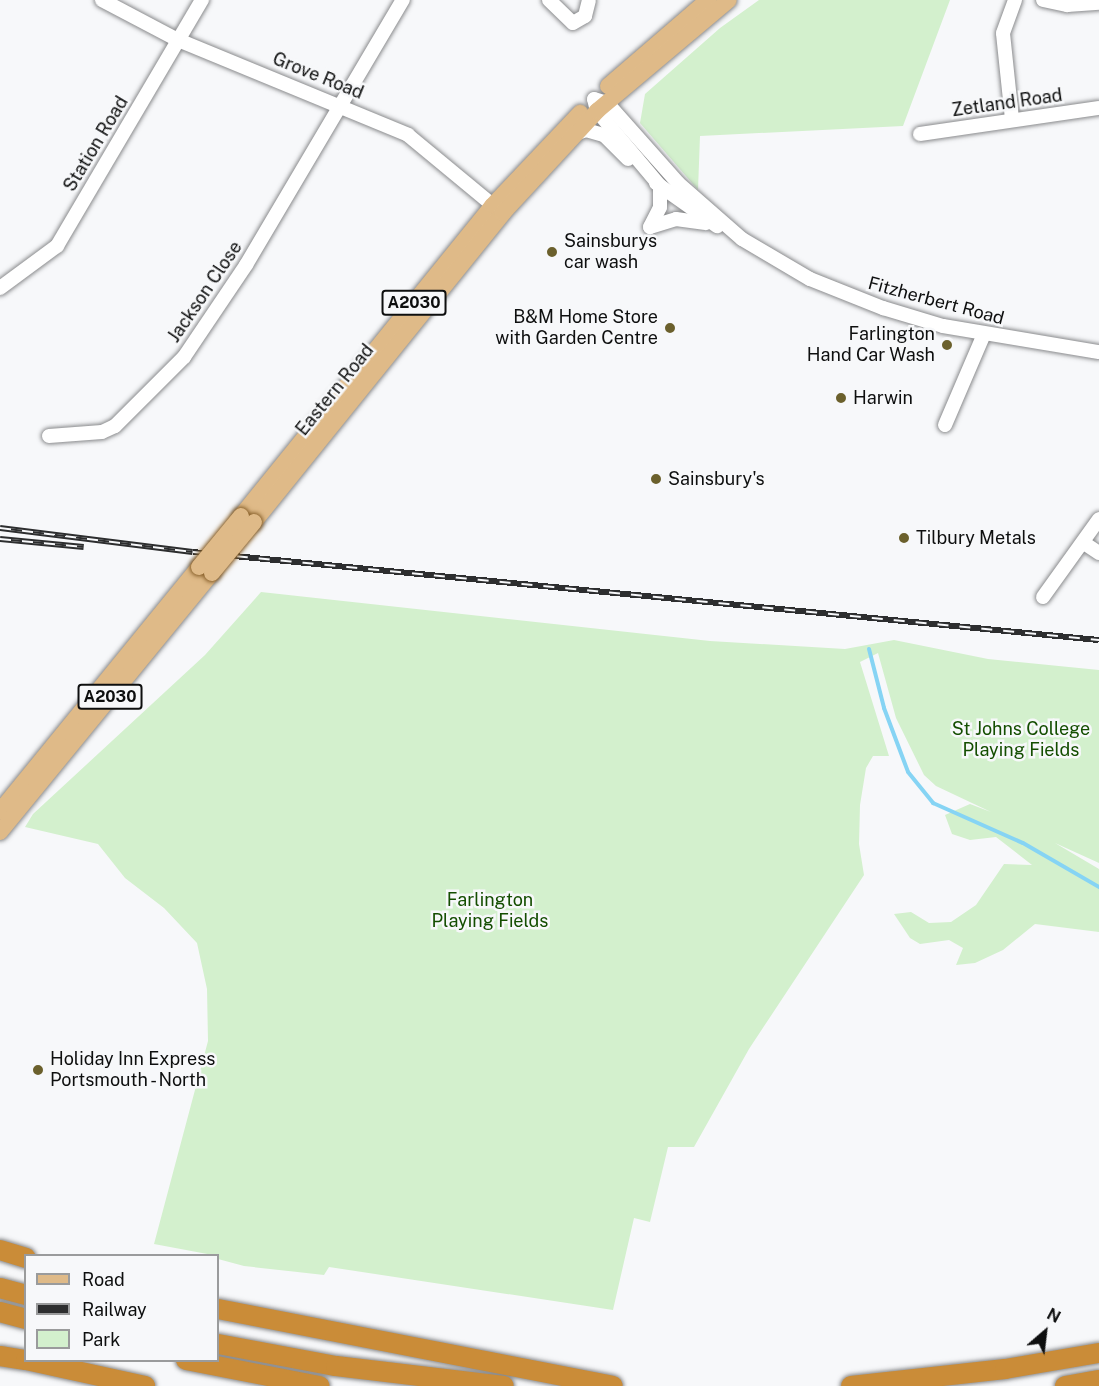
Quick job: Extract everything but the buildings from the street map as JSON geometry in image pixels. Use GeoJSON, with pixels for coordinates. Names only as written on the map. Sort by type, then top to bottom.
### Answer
{"type":"FeatureCollection","features":[{"type":"Feature","properties":{"kind":"highway"},"geometry":{"type":"LineString","coordinates":[[0,1250],[24,1257]]}},
{"type":"Feature","properties":{"kind":"highway"},"geometry":{"type":"LineString","coordinates":[[0,1288],[24,1294]]}},
{"type":"Feature","properties":{"kind":"highway"},"geometry":{"type":"LineString","coordinates":[[219,1309],[613,1386]]}},
{"type":"Feature","properties":{"kind":"highway"},"geometry":{"type":"LineString","coordinates":[[0,1312],[24,1318]]}},
{"type":"Feature","properties":{"kind":"highway"},"geometry":{"type":"LineString","coordinates":[[219,1344],[336,1366],[504,1386]]}},
{"type":"Feature","properties":{"kind":"highway"},"geometry":{"type":"LineString","coordinates":[[851,1386],[1005,1369],[1099,1353]]}},
{"type":"Feature","properties":{"kind":"highway"},"geometry":{"type":"LineString","coordinates":[[0,1356],[24,1360]]}},
{"type":"Feature","properties":{"kind":"highway"},"geometry":{"type":"LineString","coordinates":[[35,1362],[145,1386]]}},
{"type":"Feature","properties":{"kind":"highway"},"geometry":{"type":"LineString","coordinates":[[196,1362],[320,1386]]}},
{"type":"Feature","properties":{"kind":"highway"},"geometry":{"type":"LineString","coordinates":[[1065,1386],[1099,1380]]}},
{"type":"Feature","properties":{"kind":"main road","name":"Eastern Road"},"geometry":{"type":"LineString","coordinates":[[0,811],[206,570],[498,209],[600,104],[708,0]]}},
{"type":"Feature","properties":{"kind":"main road","name":"Eastern Road"},"geometry":{"type":"LineString","coordinates":[[498,209],[575,134],[600,104],[729,0]]}},
{"type":"Feature","properties":{"kind":"main road","name":"Eastern Road"},"geometry":{"type":"LineString","coordinates":[[0,832],[206,570]]}},
{"type":"Feature","properties":{"kind":"street","name":"Grove Road"},"geometry":{"type":"LineString","coordinates":[[102,0],[178,40],[341,105],[408,135],[498,209]]}},
{"type":"Feature","properties":{"kind":"street","name":"Station Road"},"geometry":{"type":"LineString","coordinates":[[0,288],[57,246],[202,0]]}},
{"type":"Feature","properties":{"kind":"street","name":"Jackson Close"},"geometry":{"type":"LineString","coordinates":[[49,436],[102,432],[124,418],[177,365],[246,265],[403,0]]}},
{"type":"Feature","properties":{"kind":"street"},"geometry":{"type":"LineString","coordinates":[[549,0],[573,23],[585,16],[589,0]]}},
{"type":"Feature","properties":{"kind":"street"},"geometry":{"type":"LineString","coordinates":[[1012,119],[1002,33],[1015,0]]}},
{"type":"Feature","properties":{"kind":"street"},"geometry":{"type":"LineString","coordinates":[[1043,0],[1067,5],[1099,3]]}},
{"type":"Feature","properties":{"kind":"street","name":"Fitzherbert Road"},"geometry":{"type":"LineString","coordinates":[[600,104],[678,183],[742,239]]}},
{"type":"Feature","properties":{"kind":"street","name":"Fitzherbert Road"},"geometry":{"type":"LineString","coordinates":[[600,104],[660,186]]}},
{"type":"Feature","properties":{"kind":"street","name":"Zetland Road"},"geometry":{"type":"LineString","coordinates":[[920,134],[1099,108]]}},
{"type":"Feature","properties":{"kind":"street","name":"Fitzherbert Road"},"geometry":{"type":"LineString","coordinates":[[575,134],[586,130],[604,135],[660,186],[725,231],[784,266],[858,299],[984,334],[1099,352]]}},
{"type":"Feature","properties":{"kind":"street"},"geometry":{"type":"LineString","coordinates":[[665,223],[677,198],[678,183]]}},
{"type":"Feature","properties":{"kind":"street"},"geometry":{"type":"LineString","coordinates":[[660,186],[660,207],[650,227],[691,220],[725,231]]}},
{"type":"Feature","properties":{"kind":"street"},"geometry":{"type":"LineString","coordinates":[[945,425],[984,334]]}},
{"type":"Feature","properties":{"kind":"street"},"geometry":{"type":"LineString","coordinates":[[1043,597],[1084,543],[1099,519]]}},
{"type":"Feature","properties":{"kind":"street"},"geometry":{"type":"LineString","coordinates":[[1084,543],[1099,553]]}},
{"type":"Feature","properties":{"kind":"green space"},"geometry":{"type":"Polygon","coordinates":[[[759,0],[950,0],[903,126],[700,136],[698,190],[640,123],[645,94],[720,28],[759,0]]]}},
{"type":"Feature","properties":{"kind":"green space","name":"Farlington Playing Fields"},"geometry":{"type":"Polygon","coordinates":[[[261,592],[710,641],[845,649],[894,640],[988,659],[1099,670],[1099,863],[1055,843],[1099,869],[1099,932],[1035,924],[1003,950],[975,963],[956,965],[963,948],[949,940],[920,944],[910,938],[894,914],[911,912],[929,923],[951,922],[976,905],[1004,864],[1032,865],[996,837],[970,840],[952,834],[945,815],[970,804],[991,812],[936,786],[924,775],[896,718],[878,653],[860,662],[889,756],[873,756],[866,768],[860,805],[859,844],[864,875],[749,1049],[694,1147],[668,1147],[650,1222],[634,1218],[613,1310],[329,1267],[324,1275],[244,1266],[219,1259],[219,1254],[154,1244],[208,1041],[207,989],[197,943],[164,908],[125,878],[98,844],[25,827],[33,814],[205,655],[261,592]]]}},
{"type":"Feature","properties":{"kind":"waterway"},"geometry":{"type":"LineString","coordinates":[[869,649],[884,708],[908,772],[933,803],[1023,843],[1099,887]]}},
{"type":"Feature","properties":{"kind":"railway"},"geometry":{"type":"LineString","coordinates":[[0,528],[193,552],[1099,640]]}},
{"type":"Feature","properties":{"kind":"railway"},"geometry":{"type":"LineString","coordinates":[[0,539],[84,547]]}},
{"type":"Feature","properties":{"kind":"place","name":"Sainsburys car wash"},"geometry":{"type":"Point","coordinates":[552,252]}},
{"type":"Feature","properties":{"kind":"place","name":"B&M Home Store with Garden Centre"},"geometry":{"type":"Point","coordinates":[670,328]}},
{"type":"Feature","properties":{"kind":"place","name":"Farlington Hand Car Wash"},"geometry":{"type":"Point","coordinates":[947,345]}},
{"type":"Feature","properties":{"kind":"place","name":"Harwin"},"geometry":{"type":"Point","coordinates":[841,398]}},
{"type":"Feature","properties":{"kind":"place","name":"Sainsbury's"},"geometry":{"type":"Point","coordinates":[656,479]}},
{"type":"Feature","properties":{"kind":"place","name":"Tilbury Metals"},"geometry":{"type":"Point","coordinates":[904,538]}},
{"type":"Feature","properties":{"kind":"place","name":"Holiday Inn Express Portsmouth - North"},"geometry":{"type":"Point","coordinates":[38,1070]}},
{"type":"Feature","properties":{"kind":"park label","name":"St Johns College Playing Fields"},"geometry":{"type":"Point","coordinates":[1021,740]}}]}
